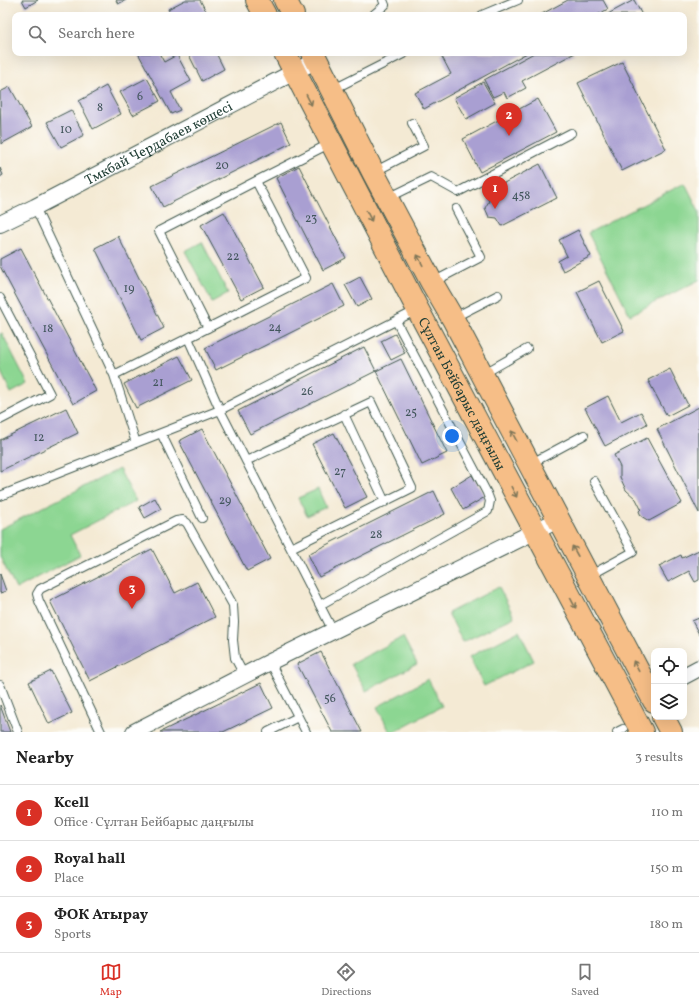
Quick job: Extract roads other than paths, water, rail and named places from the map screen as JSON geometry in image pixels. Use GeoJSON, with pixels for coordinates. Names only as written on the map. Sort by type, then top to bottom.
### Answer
{"type":"FeatureCollection","features":[{"type":"Feature","properties":{"kind":"main road"},"geometry":{"type":"LineString","coordinates":[[257,0],[263,12]]}},
{"type":"Feature","properties":{"kind":"main road"},"geometry":{"type":"LineString","coordinates":[[285,0],[291,12]]}},
{"type":"Feature","properties":{"kind":"main road","name":"Сұлтан Бейбарыс даңғылы"},"geometry":{"type":"LineString","coordinates":[[287,56],[418,310],[535,531],[628,731]]}},
{"type":"Feature","properties":{"kind":"main road","name":"Сұлтан Бейбарыс даңғылы"},"geometry":{"type":"LineString","coordinates":[[319,56],[331,90],[373,172],[432,283],[453,319],[588,577],[651,692]]}},
{"type":"Feature","properties":{"kind":"main road"},"geometry":{"type":"LineString","coordinates":[[664,720],[670,732]]}},
{"type":"Feature","properties":{"kind":"street","name":"Тмкбай Чердабаев көшесі"},"geometry":{"type":"LineString","coordinates":[[0,224],[295,72],[318,56]]}},
{"type":"Feature","properties":{"kind":"street"},"geometry":{"type":"LineString","coordinates":[[134,732],[270,662],[558,520]]}},
{"type":"Feature","properties":{"kind":"street"},"geometry":{"type":"LineString","coordinates":[[687,674],[699,668]]}},
{"type":"Feature","properties":{"kind":"lane"},"geometry":{"type":"LineString","coordinates":[[376,12],[384,2],[394,0]]}},
{"type":"Feature","properties":{"kind":"lane"},"geometry":{"type":"LineString","coordinates":[[489,12],[518,0]]}},
{"type":"Feature","properties":{"kind":"lane"},"geometry":{"type":"LineString","coordinates":[[331,90],[399,56]]}},
{"type":"Feature","properties":{"kind":"lane"},"geometry":{"type":"LineString","coordinates":[[373,172],[424,146],[412,124]]}},
{"type":"Feature","properties":{"kind":"lane"},"geometry":{"type":"LineString","coordinates":[[388,198],[431,177],[458,192],[571,133]]}},
{"type":"Feature","properties":{"kind":"lane"},"geometry":{"type":"LineString","coordinates":[[208,328],[159,231],[331,143]]}},
{"type":"Feature","properties":{"kind":"lane"},"geometry":{"type":"LineString","coordinates":[[114,374],[306,278],[256,181]]}},
{"type":"Feature","properties":{"kind":"lane"},"geometry":{"type":"LineString","coordinates":[[35,207],[114,374],[136,443]]}},
{"type":"Feature","properties":{"kind":"lane"},"geometry":{"type":"LineString","coordinates":[[432,283],[481,257],[456,209]]}},
{"type":"Feature","properties":{"kind":"lane"},"geometry":{"type":"LineString","coordinates":[[453,319],[498,295]]}},
{"type":"Feature","properties":{"kind":"lane"},"geometry":{"type":"LineString","coordinates":[[0,298],[2,308],[50,394],[0,420]]}},
{"type":"Feature","properties":{"kind":"lane"},"geometry":{"type":"LineString","coordinates":[[0,496],[220,410],[418,310]]}},
{"type":"Feature","properties":{"kind":"lane"},"geometry":{"type":"LineString","coordinates":[[320,605],[488,511],[490,502],[487,493],[396,321]]}},
{"type":"Feature","properties":{"kind":"lane"},"geometry":{"type":"LineString","coordinates":[[188,338],[220,410],[333,631]]}},
{"type":"Feature","properties":{"kind":"lane"},"geometry":{"type":"LineString","coordinates":[[482,374],[527,349]]}},
{"type":"Feature","properties":{"kind":"lane"},"geometry":{"type":"LineString","coordinates":[[246,461],[371,402],[412,488],[291,548]]}},
{"type":"Feature","properties":{"kind":"lane"},"geometry":{"type":"LineString","coordinates":[[344,414],[385,502]]}},
{"type":"Feature","properties":{"kind":"lane"},"geometry":{"type":"LineString","coordinates":[[161,433],[202,518]]}},
{"type":"Feature","properties":{"kind":"lane"},"geometry":{"type":"LineString","coordinates":[[529,464],[584,435]]}},
{"type":"Feature","properties":{"kind":"lane"},"geometry":{"type":"LineString","coordinates":[[588,577],[633,552],[594,481]]}},
{"type":"Feature","properties":{"kind":"lane"},"geometry":{"type":"LineString","coordinates":[[101,732],[39,602],[37,594],[40,589],[176,521],[183,520],[187,523],[233,605],[233,640],[235,658],[244,675]]}},
{"type":"Feature","properties":{"kind":"lane"},"geometry":{"type":"LineString","coordinates":[[270,662],[306,732]]}},
{"type":"Feature","properties":{"kind":"lane"},"geometry":{"type":"LineString","coordinates":[[0,685],[18,732]]}},
{"type":"Feature","properties":{"kind":"lane"},"geometry":{"type":"LineString","coordinates":[[268,732],[298,717]]}},
{"type":"Feature","properties":{"kind":"place","name":"Royal hall"},"geometry":{"type":"Point","coordinates":[509,136]}},
{"type":"Feature","properties":{"kind":"place","name":"Kcell"},"geometry":{"type":"Point","coordinates":[495,209]}},
{"type":"Feature","properties":{"kind":"place","name":"ФОК Атырау"},"geometry":{"type":"Point","coordinates":[132,609]}}]}
